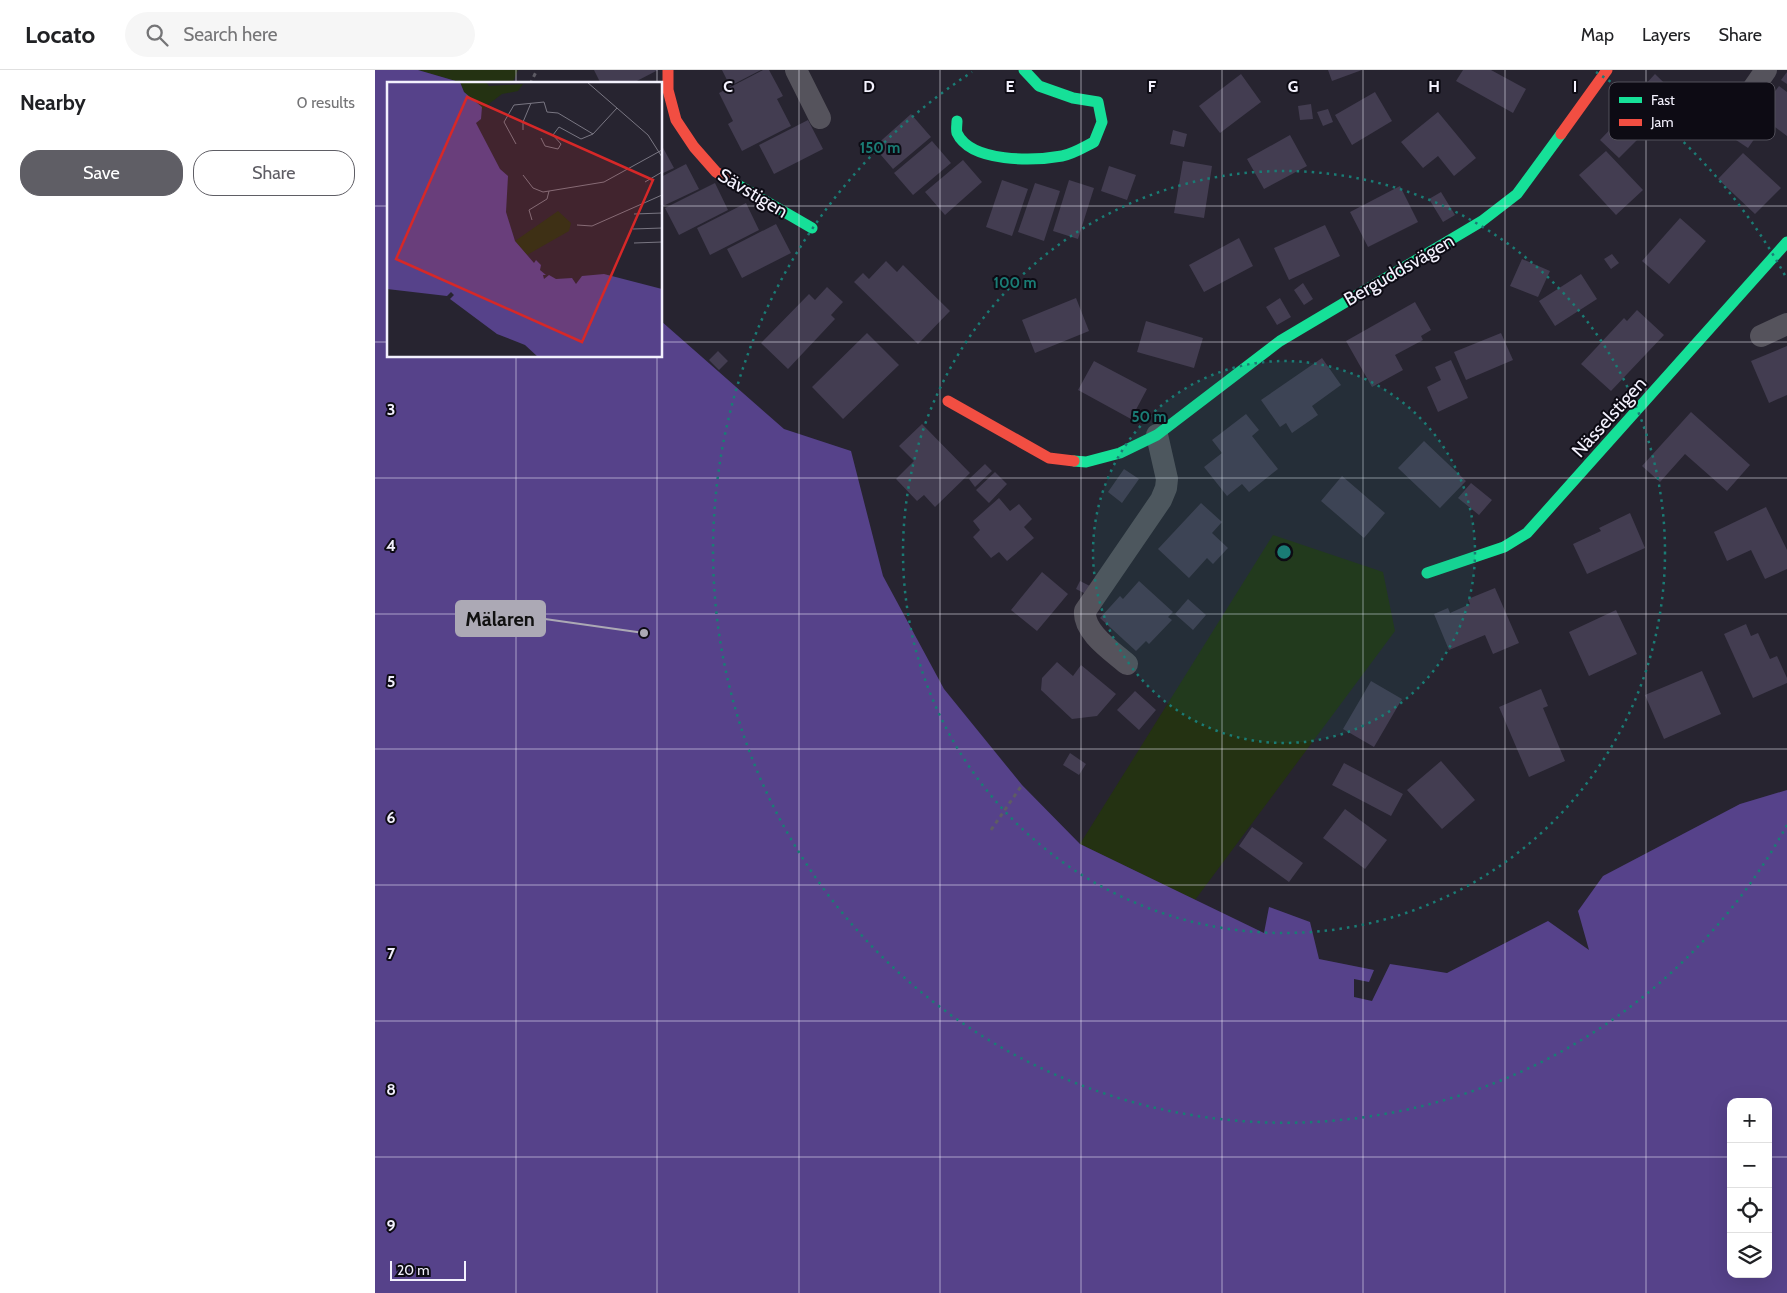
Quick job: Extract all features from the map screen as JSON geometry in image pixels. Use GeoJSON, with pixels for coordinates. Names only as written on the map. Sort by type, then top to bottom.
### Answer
{"type":"FeatureCollection","features":[{"type":"Feature","properties":{"kind":"street","name":"Sävstigen"},"geometry":{"type":"LineString","coordinates":[[668,70],[668,90],[677,120],[694,147],[716,172],[812,228]]}},
{"type":"Feature","properties":{"kind":"street"},"geometry":{"type":"LineString","coordinates":[[796,70],[820,118]]}},
{"type":"Feature","properties":{"kind":"street"},"geometry":{"type":"LineString","coordinates":[[957,121],[957,132],[970,148],[1002,158],[1033,159],[1064,156],[1095,142],[1102,122],[1098,102],[1073,98],[1039,86],[1024,70]]}},
{"type":"Feature","properties":{"kind":"street","name":"Berguddsvägen"},"geometry":{"type":"LineString","coordinates":[[948,401],[1049,458],[1086,462],[1121,453],[1157,435],[1280,341],[1482,221],[1517,194],[1607,70]]}},
{"type":"Feature","properties":{"kind":"street"},"geometry":{"type":"LineString","coordinates":[[1758,82],[1766,70]]}},
{"type":"Feature","properties":{"kind":"street","name":"Nässelstigen"},"geometry":{"type":"LineString","coordinates":[[1427,573],[1504,547],[1527,533],[1787,242]]}},
{"type":"Feature","properties":{"kind":"street"},"geometry":{"type":"LineString","coordinates":[[1761,336],[1787,324]]}},
{"type":"Feature","properties":{"kind":"street"},"geometry":{"type":"LineString","coordinates":[[1127,664],[1089,629],[1084,618],[1085,611],[1161,500],[1166,488],[1167,479],[1157,435]]}},
{"type":"Feature","properties":{"kind":"path"},"geometry":{"type":"LineString","coordinates":[[531,82],[537,70]]}},
{"type":"Feature","properties":{"kind":"path"},"geometry":{"type":"LineString","coordinates":[[991,830],[1022,785]]}},
{"type":"Feature","properties":{"kind":"green space"},"geometry":{"type":"Polygon","coordinates":[[[418,70],[518,70],[513,82],[459,82],[418,70]]]}},
{"type":"Feature","properties":{"kind":"green space"},"geometry":{"type":"Polygon","coordinates":[[[1273,535],[1383,572],[1395,631],[1195,900],[1080,844],[1273,535]]]}},
{"type":"Feature","properties":{"kind":"shaded area"},"geometry":{"type":"Polygon","coordinates":[[[375,70],[418,70],[459,82],[387,82],[387,358],[663,358],[663,323],[784,429],[851,451],[883,576],[944,689],[1022,785],[1080,844],[1264,933],[1269,907],[1310,922],[1319,959],[1374,970],[1369,982],[1354,979],[1354,997],[1372,1001],[1390,964],[1447,973],[1548,921],[1589,950],[1578,911],[1603,876],[1740,804],[1787,790],[1787,1293],[375,1293],[375,70]]]}},
{"type":"Feature","properties":{"kind":"building"},"geometry":{"type":"Polygon","coordinates":[[[594,70],[658,70],[635,82],[600,82],[594,70]]]}},
{"type":"Feature","properties":{"kind":"building"},"geometry":{"type":"Polygon","coordinates":[[[722,70],[761,70],[730,86],[722,70]]]}},
{"type":"Feature","properties":{"kind":"building"},"geometry":{"type":"Polygon","coordinates":[[[763,70],[769,70],[783,96],[777,99],[791,126],[742,151],[728,124],[733,121],[719,93],[763,70]]]}},
{"type":"Feature","properties":{"kind":"building"},"geometry":{"type":"Polygon","coordinates":[[[1328,70],[1362,70],[1332,81],[1328,70]]]}},
{"type":"Feature","properties":{"kind":"building"},"geometry":{"type":"Polygon","coordinates":[[[1463,70],[1491,70],[1526,89],[1513,113],[1456,81],[1463,70]]]}},
{"type":"Feature","properties":{"kind":"building"},"geometry":{"type":"Polygon","coordinates":[[[1787,72],[1787,84],[1781,80],[1787,72]]]}},
{"type":"Feature","properties":{"kind":"building"},"geometry":{"type":"Polygon","coordinates":[[[1241,74],[1261,102],[1220,133],[1199,106],[1241,74]]]}},
{"type":"Feature","properties":{"kind":"building"},"geometry":{"type":"Polygon","coordinates":[[[1655,74],[1663,82],[1648,82],[1655,74]]]}},
{"type":"Feature","properties":{"kind":"building"},"geometry":{"type":"Polygon","coordinates":[[[1779,86],[1787,92],[1787,136],[1775,127],[1775,91],[1779,86]]]}},
{"type":"Feature","properties":{"kind":"building"},"geometry":{"type":"Polygon","coordinates":[[[1375,92],[1392,121],[1352,145],[1335,115],[1375,92]]]}},
{"type":"Feature","properties":{"kind":"building"},"geometry":{"type":"Polygon","coordinates":[[[1311,104],[1313,119],[1300,120],[1298,106],[1311,104]]]}},
{"type":"Feature","properties":{"kind":"building"},"geometry":{"type":"Polygon","coordinates":[[[1328,109],[1333,122],[1323,126],[1317,112],[1328,109]]]}},
{"type":"Feature","properties":{"kind":"building"},"geometry":{"type":"Polygon","coordinates":[[[1438,112],[1476,158],[1454,176],[1438,156],[1423,168],[1401,142],[1438,112]]]}},
{"type":"Feature","properties":{"kind":"building"},"geometry":{"type":"Polygon","coordinates":[[[911,114],[931,137],[893,169],[874,147],[911,114]]]}},
{"type":"Feature","properties":{"kind":"building"},"geometry":{"type":"Polygon","coordinates":[[[808,120],[823,149],[774,174],[759,145],[808,120]]]}},
{"type":"Feature","properties":{"kind":"building"},"geometry":{"type":"Polygon","coordinates":[[[1173,130],[1187,134],[1184,147],[1170,144],[1173,130]]]}},
{"type":"Feature","properties":{"kind":"building"},"geometry":{"type":"Polygon","coordinates":[[[1609,131],[1609,140],[1637,140],[1619,158],[1600,140],[1609,131]]]}},
{"type":"Feature","properties":{"kind":"building"},"geometry":{"type":"Polygon","coordinates":[[[1290,135],[1307,166],[1264,189],[1247,159],[1290,135]]]}},
{"type":"Feature","properties":{"kind":"building"},"geometry":{"type":"Polygon","coordinates":[[[1736,140],[1754,140],[1748,148],[1736,140]]]}},
{"type":"Feature","properties":{"kind":"building"},"geometry":{"type":"Polygon","coordinates":[[[932,141],[951,163],[913,195],[894,173],[932,141]]]}},
{"type":"Feature","properties":{"kind":"building"},"geometry":{"type":"Polygon","coordinates":[[[663,148],[674,168],[663,173],[663,148]]]}},
{"type":"Feature","properties":{"kind":"building"},"geometry":{"type":"Polygon","coordinates":[[[1606,151],[1643,190],[1616,215],[1579,175],[1606,151]]]}},
{"type":"Feature","properties":{"kind":"building"},"geometry":{"type":"Polygon","coordinates":[[[1743,153],[1781,188],[1755,214],[1718,179],[1743,153]]]}},
{"type":"Feature","properties":{"kind":"building"},"geometry":{"type":"Polygon","coordinates":[[[963,160],[982,182],[945,215],[925,192],[963,160]]]}},
{"type":"Feature","properties":{"kind":"building"},"geometry":{"type":"Polygon","coordinates":[[[1183,161],[1212,166],[1204,218],[1174,213],[1183,161]]]}},
{"type":"Feature","properties":{"kind":"building"},"geometry":{"type":"Polygon","coordinates":[[[686,164],[699,189],[663,206],[663,176],[686,164]]]}},
{"type":"Feature","properties":{"kind":"building"},"geometry":{"type":"Polygon","coordinates":[[[1109,166],[1136,175],[1127,200],[1101,191],[1109,166]]]}},
{"type":"Feature","properties":{"kind":"building"},"geometry":{"type":"Polygon","coordinates":[[[1002,180],[1028,189],[1012,236],[986,227],[1002,180]]]}},
{"type":"Feature","properties":{"kind":"building"},"geometry":{"type":"Polygon","coordinates":[[[1069,180],[1094,188],[1078,239],[1053,231],[1069,180]]]}},
{"type":"Feature","properties":{"kind":"building"},"geometry":{"type":"Polygon","coordinates":[[[715,183],[728,210],[679,235],[665,208],[715,183]]]}},
{"type":"Feature","properties":{"kind":"building"},"geometry":{"type":"Polygon","coordinates":[[[1035,183],[1060,191],[1044,241],[1018,232],[1035,183]]]}},
{"type":"Feature","properties":{"kind":"building"},"geometry":{"type":"Polygon","coordinates":[[[1400,186],[1418,222],[1368,247],[1350,212],[1400,186]]]}},
{"type":"Feature","properties":{"kind":"building"},"geometry":{"type":"Polygon","coordinates":[[[1441,192],[1455,215],[1443,222],[1429,199],[1441,192]]]}},
{"type":"Feature","properties":{"kind":"building"},"geometry":{"type":"Polygon","coordinates":[[[746,203],[759,230],[710,255],[697,228],[746,203]]]}},
{"type":"Feature","properties":{"kind":"building"},"geometry":{"type":"Polygon","coordinates":[[[1680,218],[1706,241],[1669,284],[1642,261],[1680,218]]]}},
{"type":"Feature","properties":{"kind":"building"},"geometry":{"type":"Polygon","coordinates":[[[776,224],[791,253],[742,278],[727,249],[776,224]]]}},
{"type":"Feature","properties":{"kind":"building"},"geometry":{"type":"Polygon","coordinates":[[[1325,225],[1340,256],[1289,280],[1274,248],[1325,225]]]}},
{"type":"Feature","properties":{"kind":"building"},"geometry":{"type":"Polygon","coordinates":[[[1239,238],[1253,266],[1204,292],[1189,265],[1239,238]]]}},
{"type":"Feature","properties":{"kind":"building"},"geometry":{"type":"Polygon","coordinates":[[[1612,254],[1619,263],[1611,269],[1604,259],[1612,254]]]}},
{"type":"Feature","properties":{"kind":"building"},"geometry":{"type":"Polygon","coordinates":[[[1522,259],[1550,271],[1538,297],[1510,286],[1522,259]]]}},
{"type":"Feature","properties":{"kind":"building"},"geometry":{"type":"Polygon","coordinates":[[[886,261],[897,272],[903,265],[950,311],[918,344],[854,282],[863,273],[869,279],[886,261]]]}},
{"type":"Feature","properties":{"kind":"building"},"geometry":{"type":"Polygon","coordinates":[[[1581,274],[1597,299],[1555,326],[1539,301],[1581,274]]]}},
{"type":"Feature","properties":{"kind":"building"},"geometry":{"type":"Polygon","coordinates":[[[1303,283],[1313,299],[1304,305],[1294,290],[1303,283]]]}},
{"type":"Feature","properties":{"kind":"building"},"geometry":{"type":"Polygon","coordinates":[[[827,287],[843,302],[831,315],[835,319],[788,369],[761,343],[809,294],[815,300],[827,287]]]}},
{"type":"Feature","properties":{"kind":"building"},"geometry":{"type":"Polygon","coordinates":[[[1076,298],[1089,331],[1035,353],[1022,320],[1076,298]]]}},
{"type":"Feature","properties":{"kind":"building"},"geometry":{"type":"Polygon","coordinates":[[[1280,298],[1291,317],[1277,325],[1266,307],[1280,298]]]}},
{"type":"Feature","properties":{"kind":"building"},"geometry":{"type":"Polygon","coordinates":[[[1415,302],[1431,330],[1421,336],[1423,340],[1395,355],[1403,370],[1372,387],[1346,341],[1415,302]]]}},
{"type":"Feature","properties":{"kind":"building"},"geometry":{"type":"Polygon","coordinates":[[[1637,310],[1664,335],[1611,391],[1581,364],[1624,318],[1627,321],[1637,310]]]}},
{"type":"Feature","properties":{"kind":"building"},"geometry":{"type":"Polygon","coordinates":[[[1146,321],[1203,338],[1194,368],[1137,352],[1146,321]]]}},
{"type":"Feature","properties":{"kind":"building"},"geometry":{"type":"Polygon","coordinates":[[[867,333],[899,365],[843,419],[812,387],[867,333]]]}},
{"type":"Feature","properties":{"kind":"building"},"geometry":{"type":"Polygon","coordinates":[[[1501,333],[1513,360],[1466,380],[1454,352],[1501,333]]]}},
{"type":"Feature","properties":{"kind":"building"},"geometry":{"type":"Polygon","coordinates":[[[1787,346],[1787,395],[1769,403],[1751,361],[1787,346]]]}},
{"type":"Feature","properties":{"kind":"building"},"geometry":{"type":"Polygon","coordinates":[[[718,351],[728,361],[719,370],[709,360],[718,351]]]}},
{"type":"Feature","properties":{"kind":"building"},"geometry":{"type":"Polygon","coordinates":[[[1322,358],[1341,385],[1312,406],[1318,415],[1292,433],[1286,423],[1280,427],[1261,400],[1322,358]]]}},
{"type":"Feature","properties":{"kind":"building"},"geometry":{"type":"Polygon","coordinates":[[[1451,360],[1468,398],[1438,412],[1427,387],[1441,380],[1435,367],[1451,360]]]}},
{"type":"Feature","properties":{"kind":"building"},"geometry":{"type":"Polygon","coordinates":[[[1094,361],[1147,389],[1131,419],[1078,390],[1094,361]]]}},
{"type":"Feature","properties":{"kind":"building"},"geometry":{"type":"Polygon","coordinates":[[[1691,412],[1750,465],[1727,491],[1685,454],[1660,482],[1642,466],[1691,412]]]}},
{"type":"Feature","properties":{"kind":"building"},"geometry":{"type":"Polygon","coordinates":[[[1246,414],[1259,430],[1252,436],[1278,469],[1249,492],[1242,484],[1227,496],[1204,467],[1222,453],[1212,440],[1246,414]]]}},
{"type":"Feature","properties":{"kind":"building"},"geometry":{"type":"Polygon","coordinates":[[[922,424],[970,473],[935,507],[924,495],[917,501],[896,479],[914,461],[899,446],[922,424]]]}},
{"type":"Feature","properties":{"kind":"building"},"geometry":{"type":"Polygon","coordinates":[[[1424,441],[1466,481],[1440,508],[1398,468],[1424,441]]]}},
{"type":"Feature","properties":{"kind":"building"},"geometry":{"type":"Polygon","coordinates":[[[985,464],[992,471],[975,487],[969,479],[985,464]]]}},
{"type":"Feature","properties":{"kind":"building"},"geometry":{"type":"Polygon","coordinates":[[[1124,469],[1139,479],[1122,503],[1108,492],[1124,469]]]}},
{"type":"Feature","properties":{"kind":"building"},"geometry":{"type":"Polygon","coordinates":[[[995,472],[1007,484],[989,503],[976,490],[995,472]]]}},
{"type":"Feature","properties":{"kind":"building"},"geometry":{"type":"Polygon","coordinates":[[[1342,476],[1385,513],[1364,538],[1321,501],[1342,476]]]}},
{"type":"Feature","properties":{"kind":"building"},"geometry":{"type":"Polygon","coordinates":[[[1471,483],[1492,500],[1479,515],[1458,498],[1471,483]]]}},
{"type":"Feature","properties":{"kind":"building"},"geometry":{"type":"Polygon","coordinates":[[[999,498],[1010,511],[1019,504],[1032,519],[1024,527],[1034,538],[1007,561],[999,552],[991,558],[973,537],[980,530],[973,521],[999,498]]]}},
{"type":"Feature","properties":{"kind":"building"},"geometry":{"type":"Polygon","coordinates":[[[1201,503],[1222,522],[1212,533],[1228,548],[1213,564],[1207,558],[1189,578],[1158,549],[1201,503]]]}},
{"type":"Feature","properties":{"kind":"building"},"geometry":{"type":"Polygon","coordinates":[[[1766,507],[1787,550],[1787,569],[1765,579],[1751,550],[1727,561],[1714,532],[1766,507]]]}},
{"type":"Feature","properties":{"kind":"building"},"geometry":{"type":"Polygon","coordinates":[[[1630,513],[1645,548],[1587,574],[1573,544],[1601,531],[1599,528],[1630,513]]]}},
{"type":"Feature","properties":{"kind":"building"},"geometry":{"type":"Polygon","coordinates":[[[1042,572],[1068,594],[1037,631],[1011,610],[1042,572]]]}},
{"type":"Feature","properties":{"kind":"building"},"geometry":{"type":"Polygon","coordinates":[[[1080,581],[1090,586],[1086,594],[1076,589],[1080,581]]]}},
{"type":"Feature","properties":{"kind":"building"},"geometry":{"type":"Polygon","coordinates":[[[1139,581],[1173,612],[1168,617],[1172,620],[1149,644],[1146,641],[1136,651],[1100,618],[1120,596],[1123,599],[1139,581]]]}},
{"type":"Feature","properties":{"kind":"building"},"geometry":{"type":"Polygon","coordinates":[[[1495,588],[1519,643],[1493,654],[1485,635],[1449,650],[1434,614],[1448,608],[1450,613],[1470,604],[1468,599],[1495,588]]]}},
{"type":"Feature","properties":{"kind":"building"},"geometry":{"type":"Polygon","coordinates":[[[1188,599],[1206,615],[1193,630],[1175,614],[1188,599]]]}},
{"type":"Feature","properties":{"kind":"building"},"geometry":{"type":"Polygon","coordinates":[[[1616,610],[1637,654],[1589,676],[1569,632],[1616,610]]]}},
{"type":"Feature","properties":{"kind":"building"},"geometry":{"type":"Polygon","coordinates":[[[1746,624],[1751,636],[1758,633],[1770,659],[1777,656],[1787,678],[1787,683],[1753,698],[1724,634],[1746,624]]]}},
{"type":"Feature","properties":{"kind":"building"},"geometry":{"type":"Polygon","coordinates":[[[1057,662],[1073,676],[1081,665],[1116,694],[1097,716],[1072,719],[1041,690],[1042,678],[1057,662]]]}},
{"type":"Feature","properties":{"kind":"building"},"geometry":{"type":"Polygon","coordinates":[[[1702,671],[1721,714],[1664,739],[1645,695],[1702,671]]]}},
{"type":"Feature","properties":{"kind":"building"},"geometry":{"type":"Polygon","coordinates":[[[1371,681],[1402,699],[1374,747],[1343,729],[1371,681]]]}},
{"type":"Feature","properties":{"kind":"building"},"geometry":{"type":"Polygon","coordinates":[[[1541,689],[1548,706],[1543,708],[1565,761],[1529,777],[1499,707],[1541,689]]]}},
{"type":"Feature","properties":{"kind":"building"},"geometry":{"type":"Polygon","coordinates":[[[1135,691],[1156,710],[1139,730],[1117,710],[1135,691]]]}},
{"type":"Feature","properties":{"kind":"building"},"geometry":{"type":"Polygon","coordinates":[[[1070,753],[1086,764],[1079,775],[1063,765],[1070,753]]]}},
{"type":"Feature","properties":{"kind":"building"},"geometry":{"type":"Polygon","coordinates":[[[1441,761],[1475,800],[1442,829],[1407,790],[1441,761]]]}},
{"type":"Feature","properties":{"kind":"building"},"geometry":{"type":"Polygon","coordinates":[[[1344,763],[1403,794],[1391,816],[1332,785],[1344,763]]]}},
{"type":"Feature","properties":{"kind":"building"},"geometry":{"type":"Polygon","coordinates":[[[1345,809],[1387,840],[1365,869],[1323,838],[1345,809]]]}},
{"type":"Feature","properties":{"kind":"building"},"geometry":{"type":"Polygon","coordinates":[[[1252,827],[1303,863],[1289,882],[1239,846],[1252,827]]]}},
{"type":"Feature","properties":{"kind":"traffic: fast"},"geometry":{"type":"LineString","coordinates":[[957,121],[957,133],[964,143],[975,150],[1004,158],[1036,159],[1062,156],[1094,142],[1102,122],[1098,102],[1073,98],[1039,86],[1024,70]]}},
{"type":"Feature","properties":{"kind":"traffic: fast"},"geometry":{"type":"LineString","coordinates":[[1074,461],[1086,462],[1120,453],[1157,435],[1280,341],[1482,221],[1517,194],[1561,134]]}},
{"type":"Feature","properties":{"kind":"traffic: fast"},"geometry":{"type":"LineString","coordinates":[[731,181],[812,228]]}},
{"type":"Feature","properties":{"kind":"traffic: fast"},"geometry":{"type":"LineString","coordinates":[[1427,573],[1504,547],[1527,533],[1787,242]]}},
{"type":"Feature","properties":{"kind":"traffic: jam"},"geometry":{"type":"LineString","coordinates":[[668,70],[668,90],[676,120],[694,147],[716,172],[731,181]]}},
{"type":"Feature","properties":{"kind":"traffic: jam"},"geometry":{"type":"LineString","coordinates":[[1561,134],[1607,70]]}},
{"type":"Feature","properties":{"kind":"traffic: jam"},"geometry":{"type":"LineString","coordinates":[[948,401],[1049,458],[1074,461]]}},
{"type":"Feature","properties":{"kind":"place","name":"Mälaren"},"geometry":{"type":"Point","coordinates":[644,633]}}]}
